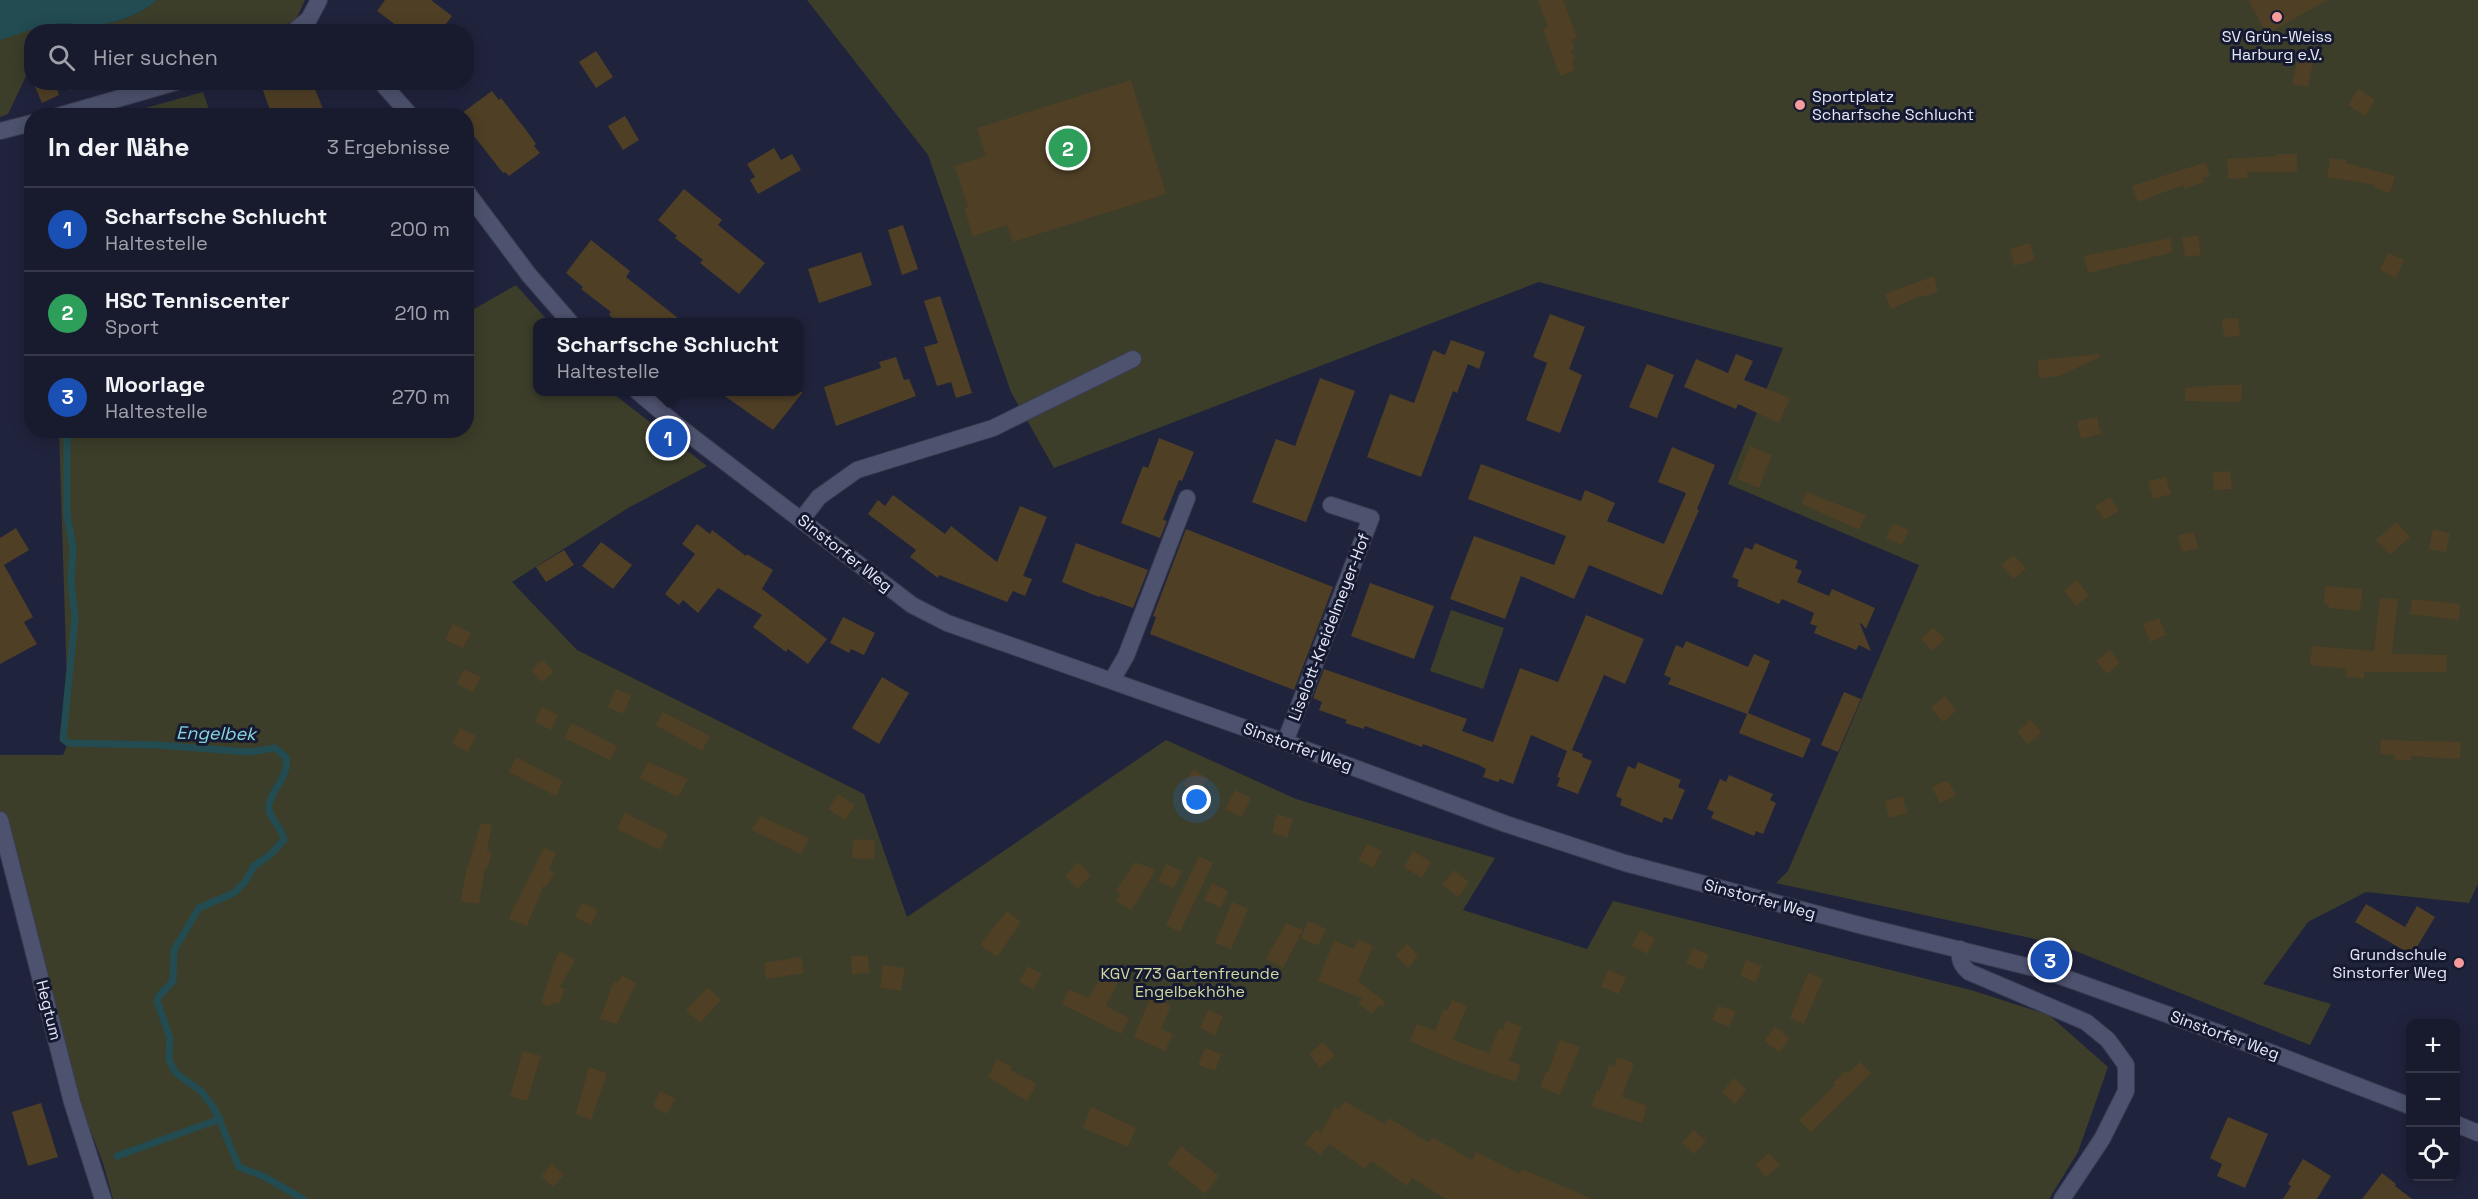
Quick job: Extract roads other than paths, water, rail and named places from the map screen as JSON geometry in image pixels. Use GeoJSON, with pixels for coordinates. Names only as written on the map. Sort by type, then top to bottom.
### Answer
{"type":"FeatureCollection","features":[{"type":"Feature","properties":{"kind":"street"},"geometry":{"type":"LineString","coordinates":[[306,24],[319,0]]}},
{"type":"Feature","properties":{"kind":"street"},"geometry":{"type":"LineString","coordinates":[[86,108],[148,90]]}},
{"type":"Feature","properties":{"kind":"street"},"geometry":{"type":"LineString","coordinates":[[388,90],[404,108]]}},
{"type":"Feature","properties":{"kind":"street"},"geometry":{"type":"LineString","coordinates":[[0,131],[24,125]]}},
{"type":"Feature","properties":{"kind":"street"},"geometry":{"type":"LineString","coordinates":[[474,202],[529,275],[567,318]]}},
{"type":"Feature","properties":{"kind":"street"},"geometry":{"type":"LineString","coordinates":[[802,519],[819,497],[857,470],[993,428],[1133,359]]}},
{"type":"Feature","properties":{"kind":"street","name":"Sinstorfer Weg"},"geometry":{"type":"LineString","coordinates":[[643,396],[678,426],[912,605],[947,623],[1286,742],[1506,824],[1625,863],[2046,971],[2234,1038],[2406,1104]]}},
{"type":"Feature","properties":{"kind":"street"},"geometry":{"type":"LineString","coordinates":[[1112,680],[1126,656],[1187,498]]}},
{"type":"Feature","properties":{"kind":"street","name":"Liselott-Kreidelmeyer-Hof"},"geometry":{"type":"LineString","coordinates":[[1286,742],[1371,518],[1331,505]]}},
{"type":"Feature","properties":{"kind":"street","name":"Hegtum"},"geometry":{"type":"LineString","coordinates":[[0,820],[72,1102],[103,1199]]}},
{"type":"Feature","properties":{"kind":"street"},"geometry":{"type":"LineString","coordinates":[[1960,949],[1959,958],[1969,972],[2086,1022],[2108,1040],[2126,1065],[2126,1091],[2102,1139],[2062,1199]]}},
{"type":"Feature","properties":{"kind":"street"},"geometry":{"type":"LineString","coordinates":[[2460,1126],[2478,1133]]}},
{"type":"Feature","properties":{"kind":"waterway","name":"Engelbek"},"geometry":{"type":"LineString","coordinates":[[41,0],[51,24]]}},
{"type":"Feature","properties":{"kind":"waterway","name":"Engelbek"},"geometry":{"type":"LineString","coordinates":[[67,438],[67,515],[73,547],[71,583],[75,618],[63,739],[68,743],[157,745],[249,752],[275,748],[286,757],[285,772],[269,806],[270,814],[284,840],[270,855],[254,866],[245,882],[234,893],[199,908],[174,950],[173,981],[157,1001],[170,1038],[169,1060],[176,1073],[202,1092],[215,1110],[239,1167],[265,1177],[303,1199]]}},
{"type":"Feature","properties":{"kind":"waterway"},"geometry":{"type":"LineString","coordinates":[[117,1156],[220,1119]]}},
{"type":"Feature","properties":{"kind":"place","name":"SV Grün-Weiss Harburg e.V."},"geometry":{"type":"Point","coordinates":[2277,17]}},
{"type":"Feature","properties":{"kind":"place","name":"Sportplatz Scharfsche Schlucht"},"geometry":{"type":"Point","coordinates":[1800,105]}},
{"type":"Feature","properties":{"kind":"place","name":"HSC Tenniscenter"},"geometry":{"type":"Point","coordinates":[1068,148]}},
{"type":"Feature","properties":{"kind":"place","name":"Scharfsche Schlucht"},"geometry":{"type":"Point","coordinates":[668,438]}},
{"type":"Feature","properties":{"kind":"place","name":"Moorlage"},"geometry":{"type":"Point","coordinates":[2050,960]}},
{"type":"Feature","properties":{"kind":"place","name":"Grundschule Sinstorfer Weg"},"geometry":{"type":"Point","coordinates":[2459,963]}},
{"type":"Feature","properties":{"kind":"park label","name":"KGV 773 Gartenfreunde Engelbekhöhe"},"geometry":{"type":"Point","coordinates":[1190,982]}}]}
